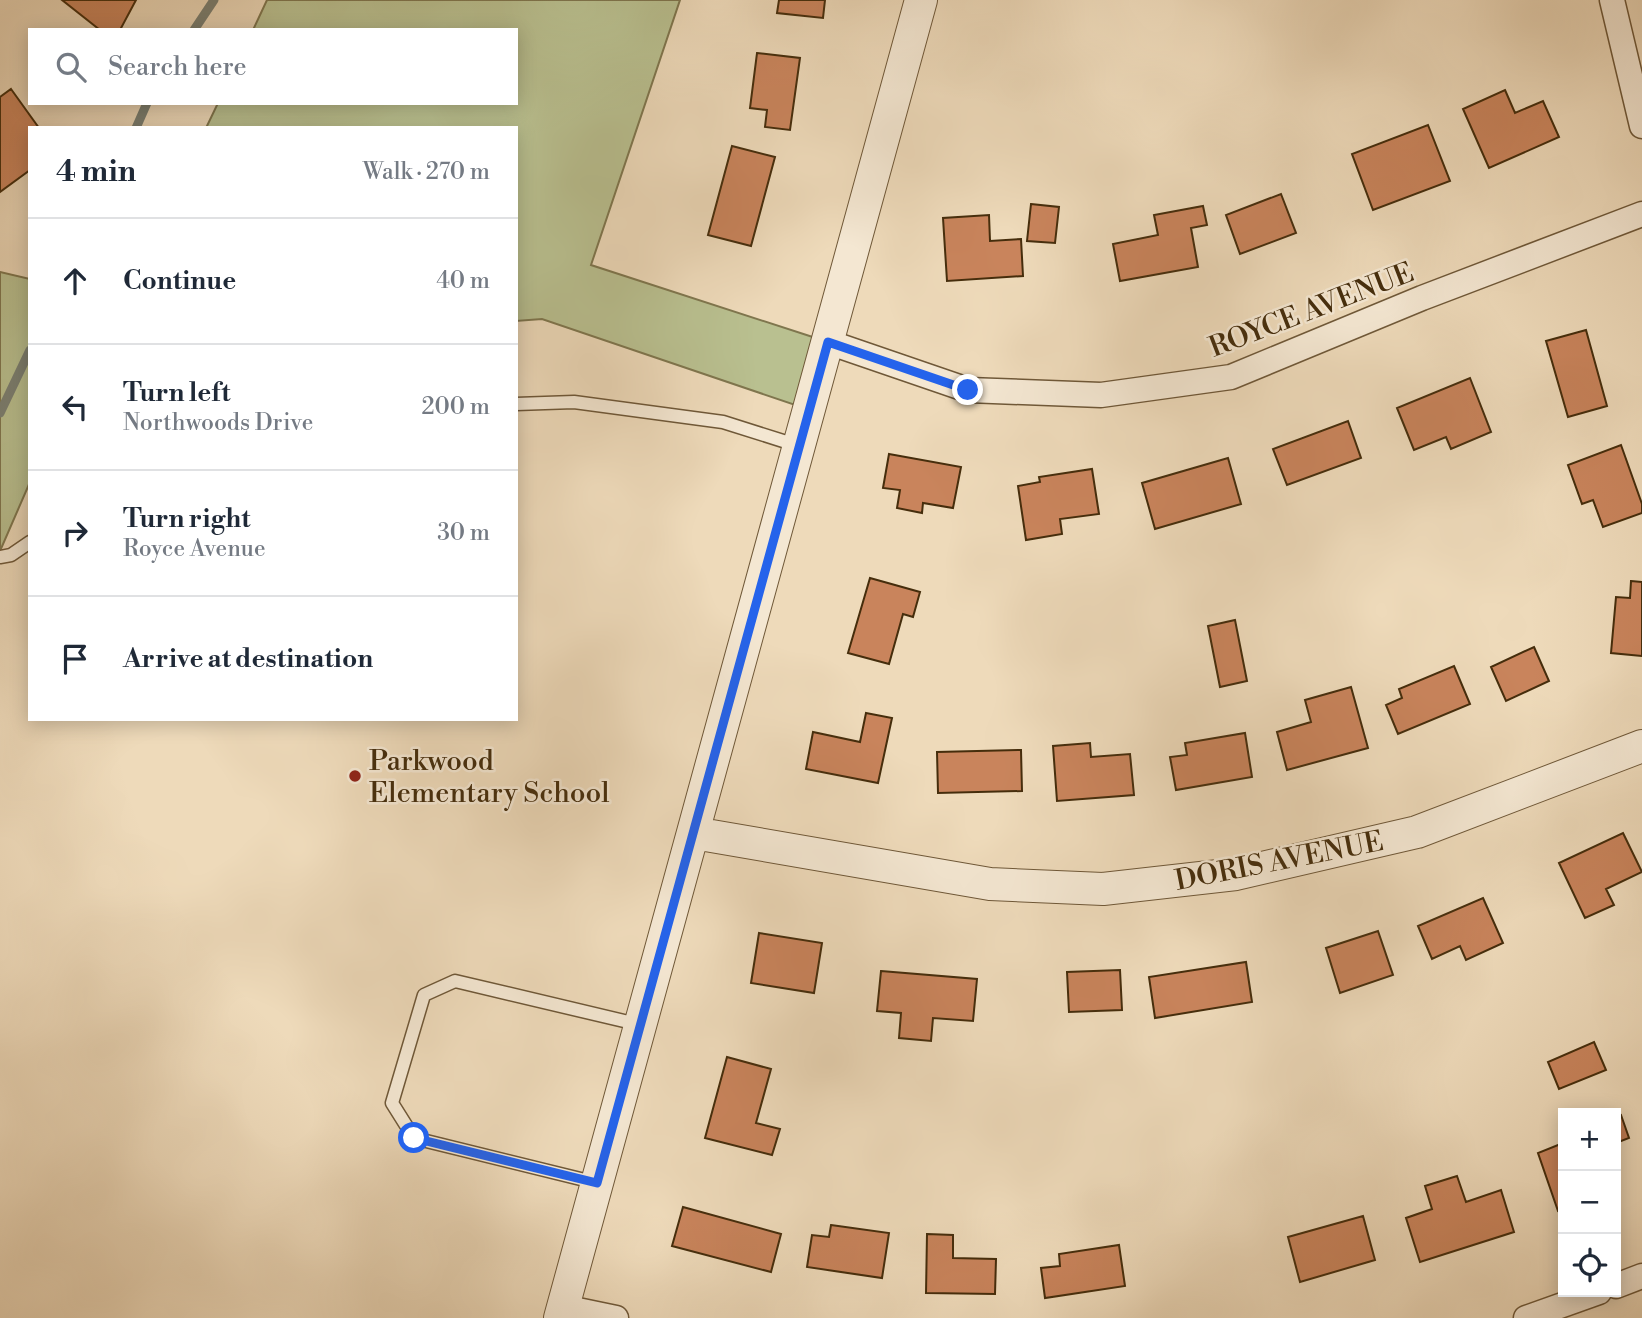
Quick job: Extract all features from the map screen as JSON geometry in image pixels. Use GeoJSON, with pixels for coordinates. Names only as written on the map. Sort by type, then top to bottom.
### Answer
{"type":"FeatureCollection","features":[{"type":"Feature","properties":{"kind":"street"},"geometry":{"type":"LineString","coordinates":[[616,1318],[562,1313],[920,0]]}},
{"type":"Feature","properties":{"kind":"street"},"geometry":{"type":"LineString","coordinates":[[1612,0],[1642,126]]}},
{"type":"Feature","properties":{"kind":"street","name":"ROYCE AVENUE"},"geometry":{"type":"LineString","coordinates":[[828,342],[968,390],[1101,395],[1231,377],[1422,298],[1642,214]]}},
{"type":"Feature","properties":{"kind":"street","name":"DORIS AVENUE"},"geometry":{"type":"LineString","coordinates":[[694,834],[990,884],[1102,889],[1236,874],[1417,832],[1642,746]]}},
{"type":"Feature","properties":{"kind":"street"},"geometry":{"type":"LineString","coordinates":[[1621,1284],[1642,1276]]}},
{"type":"Feature","properties":{"kind":"street"},"geometry":{"type":"LineString","coordinates":[[1526,1318],[1585,1297]]}},
{"type":"Feature","properties":{"kind":"lane"},"geometry":{"type":"LineString","coordinates":[[518,404],[574,402],[723,422],[800,446]]}},
{"type":"Feature","properties":{"kind":"lane"},"geometry":{"type":"LineString","coordinates":[[0,557],[11,555],[28,543]]}},
{"type":"Feature","properties":{"kind":"lane"},"geometry":{"type":"LineString","coordinates":[[597,1183],[414,1138],[392,1103],[424,995],[456,981],[641,1025]]}},
{"type":"Feature","properties":{"kind":"green space"},"geometry":{"type":"Polygon","coordinates":[[[267,0],[680,0],[591,265],[828,342],[810,410],[542,319],[518,321],[518,126],[207,126],[217,105],[518,105],[518,28],[254,28],[267,0]]]}},
{"type":"Feature","properties":{"kind":"green space"},"geometry":{"type":"Polygon","coordinates":[[[0,272],[28,279],[28,487],[0,551],[0,272]]]}},
{"type":"Feature","properties":{"kind":"building"},"geometry":{"type":"Polygon","coordinates":[[[62,0],[136,0],[121,28],[97,28],[62,0]]]}},
{"type":"Feature","properties":{"kind":"building"},"geometry":{"type":"Polygon","coordinates":[[[779,0],[825,0],[823,18],[777,13],[779,0]]]}},
{"type":"Feature","properties":{"kind":"building"},"geometry":{"type":"Polygon","coordinates":[[[757,53],[800,58],[790,130],[765,127],[767,110],[750,108],[757,53]]]}},
{"type":"Feature","properties":{"kind":"building"},"geometry":{"type":"Polygon","coordinates":[[[11,89],[38,126],[28,126],[28,171],[0,192],[0,97],[11,89]]]}},
{"type":"Feature","properties":{"kind":"building"},"geometry":{"type":"Polygon","coordinates":[[[1505,90],[1515,113],[1543,101],[1559,137],[1489,168],[1463,109],[1505,90]]]}},
{"type":"Feature","properties":{"kind":"building"},"geometry":{"type":"Polygon","coordinates":[[[1428,125],[1450,181],[1373,210],[1352,154],[1428,125]]]}},
{"type":"Feature","properties":{"kind":"building"},"geometry":{"type":"Polygon","coordinates":[[[732,146],[775,157],[751,246],[708,235],[732,146]]]}},
{"type":"Feature","properties":{"kind":"building"},"geometry":{"type":"Polygon","coordinates":[[[1281,194],[1296,233],[1240,254],[1226,215],[1281,194]]]}},
{"type":"Feature","properties":{"kind":"building"},"geometry":{"type":"Polygon","coordinates":[[[1031,204],[1059,207],[1055,243],[1027,241],[1031,204]]]}},
{"type":"Feature","properties":{"kind":"building"},"geometry":{"type":"Polygon","coordinates":[[[1203,206],[1207,225],[1191,228],[1198,267],[1120,281],[1113,244],[1158,235],[1154,215],[1203,206]]]}},
{"type":"Feature","properties":{"kind":"building"},"geometry":{"type":"Polygon","coordinates":[[[989,215],[990,241],[1021,239],[1023,276],[947,281],[943,218],[989,215]]]}},
{"type":"Feature","properties":{"kind":"building"},"geometry":{"type":"Polygon","coordinates":[[[1586,330],[1607,406],[1568,417],[1546,341],[1586,330]]]}},
{"type":"Feature","properties":{"kind":"building"},"geometry":{"type":"Polygon","coordinates":[[[1470,378],[1491,432],[1451,449],[1446,437],[1414,450],[1397,408],[1470,378]]]}},
{"type":"Feature","properties":{"kind":"building"},"geometry":{"type":"Polygon","coordinates":[[[1348,421],[1361,458],[1287,485],[1273,449],[1348,421]]]}},
{"type":"Feature","properties":{"kind":"building"},"geometry":{"type":"Polygon","coordinates":[[[1621,445],[1642,504],[1642,513],[1603,527],[1593,500],[1582,504],[1568,465],[1621,445]]]}},
{"type":"Feature","properties":{"kind":"building"},"geometry":{"type":"Polygon","coordinates":[[[889,454],[961,467],[953,508],[923,503],[922,513],[897,508],[900,490],[883,488],[889,454]]]}},
{"type":"Feature","properties":{"kind":"building"},"geometry":{"type":"Polygon","coordinates":[[[1228,458],[1241,504],[1155,529],[1142,483],[1228,458]]]}},
{"type":"Feature","properties":{"kind":"building"},"geometry":{"type":"Polygon","coordinates":[[[1092,469],[1099,514],[1060,519],[1062,534],[1026,540],[1018,486],[1040,482],[1039,477],[1092,469]]]}},
{"type":"Feature","properties":{"kind":"building"},"geometry":{"type":"Polygon","coordinates":[[[870,578],[920,592],[913,617],[903,614],[889,664],[848,653],[870,578]]]}},
{"type":"Feature","properties":{"kind":"building"},"geometry":{"type":"Polygon","coordinates":[[[1631,581],[1642,582],[1642,656],[1611,653],[1616,597],[1630,598],[1631,581]]]}},
{"type":"Feature","properties":{"kind":"building"},"geometry":{"type":"Polygon","coordinates":[[[1235,620],[1247,681],[1220,687],[1208,626],[1235,620]]]}},
{"type":"Feature","properties":{"kind":"building"},"geometry":{"type":"Polygon","coordinates":[[[1534,647],[1549,681],[1506,701],[1491,667],[1534,647]]]}},
{"type":"Feature","properties":{"kind":"building"},"geometry":{"type":"Polygon","coordinates":[[[1454,666],[1470,704],[1398,734],[1386,705],[1402,698],[1399,689],[1454,666]]]}},
{"type":"Feature","properties":{"kind":"building"},"geometry":{"type":"Polygon","coordinates":[[[1351,687],[1368,748],[1287,770],[1277,732],[1311,722],[1305,700],[1351,687]]]}},
{"type":"Feature","properties":{"kind":"building"},"geometry":{"type":"Polygon","coordinates":[[[866,713],[892,718],[878,783],[806,769],[813,732],[860,742],[866,713]]]}},
{"type":"Feature","properties":{"kind":"building"},"geometry":{"type":"Polygon","coordinates":[[[1245,733],[1252,777],[1176,790],[1170,757],[1187,755],[1185,743],[1245,733]]]}},
{"type":"Feature","properties":{"kind":"building"},"geometry":{"type":"Polygon","coordinates":[[[1090,743],[1091,757],[1130,754],[1134,795],[1057,801],[1053,746],[1090,743]]]}},
{"type":"Feature","properties":{"kind":"building"},"geometry":{"type":"Polygon","coordinates":[[[1021,750],[1022,791],[938,793],[937,752],[1021,750]]]}},
{"type":"Feature","properties":{"kind":"building"},"geometry":{"type":"Polygon","coordinates":[[[1623,833],[1642,872],[1606,889],[1614,905],[1585,918],[1559,863],[1623,833]]]}},
{"type":"Feature","properties":{"kind":"building"},"geometry":{"type":"Polygon","coordinates":[[[1483,898],[1503,943],[1466,960],[1460,946],[1432,959],[1418,926],[1483,898]]]}},
{"type":"Feature","properties":{"kind":"building"},"geometry":{"type":"Polygon","coordinates":[[[1378,931],[1393,975],[1340,993],[1326,948],[1378,931]]]}},
{"type":"Feature","properties":{"kind":"building"},"geometry":{"type":"Polygon","coordinates":[[[759,933],[822,943],[814,993],[751,983],[759,933]]]}},
{"type":"Feature","properties":{"kind":"building"},"geometry":{"type":"Polygon","coordinates":[[[1246,962],[1252,1002],[1155,1018],[1149,977],[1246,962]]]}},
{"type":"Feature","properties":{"kind":"building"},"geometry":{"type":"Polygon","coordinates":[[[1120,970],[1122,1010],[1069,1012],[1067,972],[1120,970]]]}},
{"type":"Feature","properties":{"kind":"building"},"geometry":{"type":"Polygon","coordinates":[[[881,971],[977,979],[973,1021],[933,1018],[931,1041],[899,1038],[901,1013],[877,1011],[881,971]]]}},
{"type":"Feature","properties":{"kind":"building"},"geometry":{"type":"Polygon","coordinates":[[[1594,1042],[1606,1070],[1559,1089],[1548,1062],[1594,1042]]]}},
{"type":"Feature","properties":{"kind":"building"},"geometry":{"type":"Polygon","coordinates":[[[727,1057],[771,1069],[756,1123],[780,1129],[772,1155],[705,1138],[727,1057]]]}},
{"type":"Feature","properties":{"kind":"building"},"geometry":{"type":"Polygon","coordinates":[[[1621,1115],[1629,1138],[1621,1141],[1621,1115]]]}},
{"type":"Feature","properties":{"kind":"building"},"geometry":{"type":"Polygon","coordinates":[[[1558,1145],[1558,1211],[1538,1153],[1558,1145]]]}},
{"type":"Feature","properties":{"kind":"building"},"geometry":{"type":"Polygon","coordinates":[[[1457,1176],[1466,1202],[1501,1190],[1514,1232],[1420,1262],[1406,1218],[1432,1209],[1425,1186],[1457,1176]]]}},
{"type":"Feature","properties":{"kind":"building"},"geometry":{"type":"Polygon","coordinates":[[[683,1207],[781,1234],[771,1272],[672,1246],[683,1207]]]}},
{"type":"Feature","properties":{"kind":"building"},"geometry":{"type":"Polygon","coordinates":[[[1363,1216],[1375,1260],[1300,1282],[1288,1237],[1363,1216]]]}},
{"type":"Feature","properties":{"kind":"building"},"geometry":{"type":"Polygon","coordinates":[[[831,1225],[889,1233],[882,1278],[807,1267],[812,1235],[829,1237],[831,1225]]]}},
{"type":"Feature","properties":{"kind":"building"},"geometry":{"type":"Polygon","coordinates":[[[927,1234],[953,1235],[953,1258],[996,1259],[995,1294],[926,1293],[927,1234]]]}},
{"type":"Feature","properties":{"kind":"building"},"geometry":{"type":"Polygon","coordinates":[[[1119,1245],[1125,1286],[1045,1298],[1041,1268],[1060,1266],[1059,1254],[1119,1245]]]}},
{"type":"Feature","properties":{"kind":"waterway"},"geometry":{"type":"LineString","coordinates":[[195,28],[214,0]]}},
{"type":"Feature","properties":{"kind":"waterway"},"geometry":{"type":"LineString","coordinates":[[137,126],[146,105]]}},
{"type":"Feature","properties":{"kind":"waterway"},"geometry":{"type":"LineString","coordinates":[[0,413],[28,354]]}},
{"type":"Feature","properties":{"kind":"place","name":"Parkwood Elementary School"},"geometry":{"type":"Point","coordinates":[355,776]}},
{"type":"Feature","properties":{"kind":"route"},"geometry":{"type":"LineString","coordinates":[[414,1138],[597,1183],[828,342],[968,390]]}}]}
